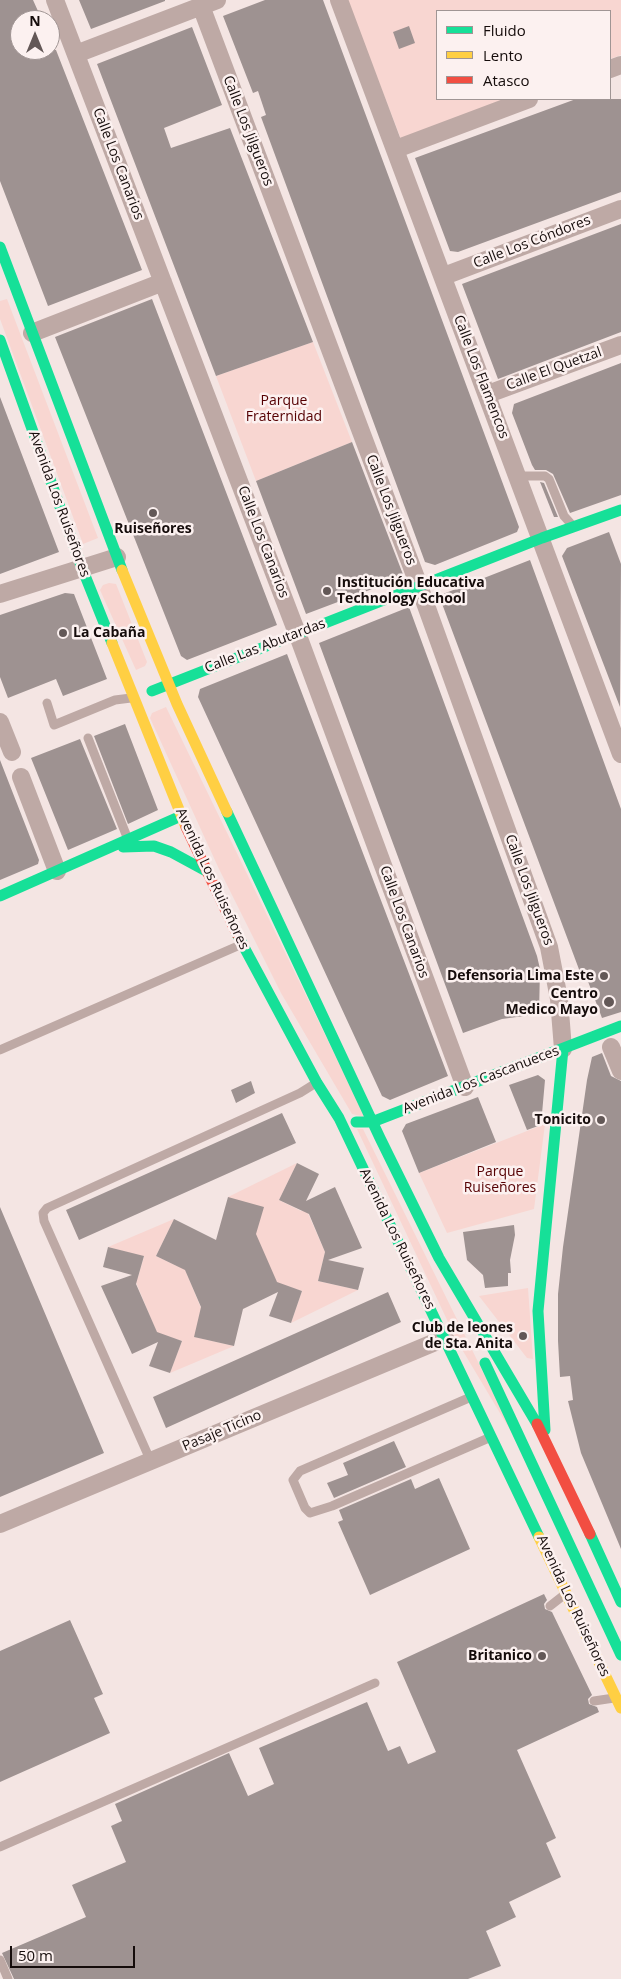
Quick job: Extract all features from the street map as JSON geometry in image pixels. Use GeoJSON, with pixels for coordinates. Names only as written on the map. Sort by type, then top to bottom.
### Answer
{"type":"FeatureCollection","features":[{"type":"Feature","properties":{"kind":"main road","name":"Avenida Los Ruiseñores"},"geometry":{"type":"LineString","coordinates":[[0,247],[168,684],[372,1122],[439,1258],[479,1350],[621,1655]]}},
{"type":"Feature","properties":{"kind":"main road","name":"Avenida Los Ruiseñores"},"geometry":{"type":"LineString","coordinates":[[0,340],[82,568],[181,816],[242,944],[317,1083],[339,1118],[621,1708]]}},
{"type":"Feature","properties":{"kind":"main road","name":"Calle Las Abutardas"},"geometry":{"type":"LineString","coordinates":[[134,698],[542,538],[621,510]]}},
{"type":"Feature","properties":{"kind":"main road"},"geometry":{"type":"LineString","coordinates":[[0,896],[181,816]]}},
{"type":"Feature","properties":{"kind":"main road"},"geometry":{"type":"LineString","coordinates":[[105,850],[154,846],[171,852],[206,871]]}},
{"type":"Feature","properties":{"kind":"main road","name":"Avenida Los Cascanueces"},"geometry":{"type":"LineString","coordinates":[[339,1118],[358,1123],[372,1122],[621,1026]]}},
{"type":"Feature","properties":{"kind":"main road"},"geometry":{"type":"LineString","coordinates":[[545,1438],[538,1311],[563,1049]]}},
{"type":"Feature","properties":{"kind":"main road","name":"Avenida Los Ruiseñores"},"geometry":{"type":"LineString","coordinates":[[439,1258],[545,1438],[617,1582],[621,1602]]}},
{"type":"Feature","properties":{"kind":"main road","name":"Avenida Los Ruiseñores"},"geometry":{"type":"LineString","coordinates":[[473,1396],[559,1523]]}},
{"type":"Feature","properties":{"kind":"street","name":"Calle Los Canarios"},"geometry":{"type":"LineString","coordinates":[[55,0],[297,633],[465,1086]]}},
{"type":"Feature","properties":{"kind":"street","name":"Calle Los Flamencos"},"geometry":{"type":"LineString","coordinates":[[339,0],[542,538],[621,754]]}},
{"type":"Feature","properties":{"kind":"street"},"geometry":{"type":"LineString","coordinates":[[76,54],[209,3]]}},
{"type":"Feature","properties":{"kind":"street","name":"Calle Los Jilgueros"},"geometry":{"type":"LineString","coordinates":[[209,3],[549,947],[559,999],[564,1036],[563,1049]]}},
{"type":"Feature","properties":{"kind":"street"},"geometry":{"type":"LineString","coordinates":[[396,149],[526,100]]}},
{"type":"Feature","properties":{"kind":"street","name":"Calle Los Cóndores"},"geometry":{"type":"LineString","coordinates":[[444,276],[621,209]]}},
{"type":"Feature","properties":{"kind":"street"},"geometry":{"type":"LineString","coordinates":[[32,333],[163,282]]}},
{"type":"Feature","properties":{"kind":"street","name":"Calle El Quetzal"},"geometry":{"type":"LineString","coordinates":[[488,394],[621,345]]}},
{"type":"Feature","properties":{"kind":"street"},"geometry":{"type":"LineString","coordinates":[[0,594],[118,557]]}},
{"type":"Feature","properties":{"kind":"street"},"geometry":{"type":"LineString","coordinates":[[0,722],[12,752]]}},
{"type":"Feature","properties":{"kind":"street"},"geometry":{"type":"LineString","coordinates":[[21,777],[57,871]]}},
{"type":"Feature","properties":{"kind":"street"},"geometry":{"type":"LineString","coordinates":[[611,1046],[621,1071]]}},
{"type":"Feature","properties":{"kind":"street","name":"Pasaje Ticino"},"geometry":{"type":"LineString","coordinates":[[0,1524],[445,1338]]}},
{"type":"Feature","properties":{"kind":"lane"},"geometry":{"type":"LineString","coordinates":[[518,476],[547,477],[564,516],[574,527]]}},
{"type":"Feature","properties":{"kind":"lane"},"geometry":{"type":"LineString","coordinates":[[47,704],[54,725],[115,700],[134,698]]}},
{"type":"Feature","properties":{"kind":"lane"},"geometry":{"type":"LineString","coordinates":[[88,738],[128,840]]}},
{"type":"Feature","properties":{"kind":"lane"},"geometry":{"type":"LineString","coordinates":[[0,1050],[242,944]]}},
{"type":"Feature","properties":{"kind":"lane"},"geometry":{"type":"LineString","coordinates":[[153,1459],[148,1455],[44,1221],[43,1213],[46,1208],[300,1093],[317,1083]]}},
{"type":"Feature","properties":{"kind":"lane"},"geometry":{"type":"LineString","coordinates":[[473,1396],[300,1471],[292,1480],[305,1508],[310,1513],[332,1506],[492,1436]]}},
{"type":"Feature","properties":{"kind":"lane"},"geometry":{"type":"LineString","coordinates":[[550,1606],[566,1593]]}},
{"type":"Feature","properties":{"kind":"lane"},"geometry":{"type":"LineString","coordinates":[[0,1847],[375,1683]]}},
{"type":"Feature","properties":{"kind":"lane"},"geometry":{"type":"LineString","coordinates":[[594,1701],[616,1697]]}},
{"type":"Feature","properties":{"kind":"lane"},"geometry":{"type":"LineString","coordinates":[[0,1960],[8,1979]]}},
{"type":"Feature","properties":{"kind":"green space"},"geometry":{"type":"Polygon","coordinates":[[[347,0],[621,0],[621,55],[611,59],[611,10],[436,10],[436,100],[503,100],[401,139],[347,0]]]}},
{"type":"Feature","properties":{"kind":"green space"},"geometry":{"type":"Polygon","coordinates":[[[7,299],[98,538],[83,544],[0,319],[0,301],[7,299]]]}},
{"type":"Feature","properties":{"kind":"green space","name":"Parque Fraternidad"},"geometry":{"type":"Polygon","coordinates":[[[313,342],[352,442],[256,481],[216,376],[313,342]]]}},
{"type":"Feature","properties":{"kind":"green space"},"geometry":{"type":"Polygon","coordinates":[[[109,583],[116,584],[147,662],[145,666],[136,670],[100,590],[103,585],[109,583]]]}},
{"type":"Feature","properties":{"kind":"green space"},"geometry":{"type":"Polygon","coordinates":[[[166,707],[365,1117],[352,1114],[281,993],[219,869],[150,718],[152,713],[166,707]]]}},
{"type":"Feature","properties":{"kind":"green space","name":"Parque Ruiseñores"},"geometry":{"type":"Polygon","coordinates":[[[545,1124],[534,1209],[447,1233],[419,1173],[545,1124]]]}},
{"type":"Feature","properties":{"kind":"green space"},"geometry":{"type":"Polygon","coordinates":[[[357,1129],[363,1129],[519,1445],[457,1341],[357,1129]]]}},
{"type":"Feature","properties":{"kind":"green space"},"geometry":{"type":"Polygon","coordinates":[[[297,1163],[279,1200],[301,1211],[307,1211],[325,1252],[318,1281],[358,1290],[291,1323],[302,1291],[277,1283],[228,1197],[297,1163]]]}},
{"type":"Feature","properties":{"kind":"green space"},"geometry":{"type":"Polygon","coordinates":[[[174,1219],[156,1256],[177,1266],[184,1267],[201,1308],[195,1337],[234,1346],[170,1373],[182,1341],[157,1333],[135,1280],[138,1277],[144,1257],[108,1247],[174,1219]]]}},
{"type":"Feature","properties":{"kind":"green space"},"geometry":{"type":"Polygon","coordinates":[[[528,1288],[533,1359],[527,1358],[479,1296],[528,1288]]]}},
{"type":"Feature","properties":{"kind":"building"},"geometry":{"type":"Polygon","coordinates":[[[0,0],[33,0],[38,10],[10,10],[10,60],[60,60],[142,270],[48,306],[0,181],[0,0]]]}},
{"type":"Feature","properties":{"kind":"building"},"geometry":{"type":"Polygon","coordinates":[[[79,0],[165,0],[165,1],[91,29],[79,0]]]}},
{"type":"Feature","properties":{"kind":"building"},"geometry":{"type":"Polygon","coordinates":[[[265,0],[323,0],[519,527],[517,532],[435,565],[425,562],[261,117],[266,115],[258,91],[253,93],[223,16],[265,0]]]}},
{"type":"Feature","properties":{"kind":"building"},"geometry":{"type":"Polygon","coordinates":[[[409,26],[415,43],[399,49],[393,32],[409,26]]]}},
{"type":"Feature","properties":{"kind":"building"},"geometry":{"type":"Polygon","coordinates":[[[192,27],[222,105],[164,128],[171,148],[230,128],[313,342],[216,376],[97,64],[192,27]]]}},
{"type":"Feature","properties":{"kind":"building"},"geometry":{"type":"Polygon","coordinates":[[[621,99],[621,192],[458,252],[450,251],[415,158],[573,100],[621,99]]]}},
{"type":"Feature","properties":{"kind":"building"},"geometry":{"type":"Polygon","coordinates":[[[621,224],[621,332],[498,379],[462,284],[621,224]]]}},
{"type":"Feature","properties":{"kind":"building"},"geometry":{"type":"Polygon","coordinates":[[[152,299],[277,625],[187,660],[181,656],[55,337],[152,299]]]}},
{"type":"Feature","properties":{"kind":"building"},"geometry":{"type":"Polygon","coordinates":[[[621,363],[621,495],[570,513],[553,474],[546,470],[535,470],[532,465],[512,413],[514,404],[621,363]]]}},
{"type":"Feature","properties":{"kind":"building"},"geometry":{"type":"Polygon","coordinates":[[[0,397],[59,552],[0,574],[0,397]]]}},
{"type":"Feature","properties":{"kind":"building"},"geometry":{"type":"Polygon","coordinates":[[[352,442],[404,577],[306,614],[256,481],[352,442]]]}},
{"type":"Feature","properties":{"kind":"building"},"geometry":{"type":"Polygon","coordinates":[[[540,482],[544,483],[558,517],[554,517],[540,482]]]}},
{"type":"Feature","properties":{"kind":"building"},"geometry":{"type":"Polygon","coordinates":[[[609,532],[621,564],[620,707],[562,556],[567,548],[609,532]]]}},
{"type":"Feature","properties":{"kind":"building"},"geometry":{"type":"Polygon","coordinates":[[[530,560],[621,809],[621,1012],[602,1018],[584,971],[580,972],[441,601],[443,594],[530,560]]]}},
{"type":"Feature","properties":{"kind":"building"},"geometry":{"type":"Polygon","coordinates":[[[65,593],[74,594],[107,679],[63,696],[56,679],[8,698],[0,677],[0,615],[65,593]]]}},
{"type":"Feature","properties":{"kind":"building"},"geometry":{"type":"Polygon","coordinates":[[[409,607],[537,956],[540,969],[539,1014],[502,1019],[463,1033],[319,643],[409,607]]]}},
{"type":"Feature","properties":{"kind":"building"},"geometry":{"type":"Polygon","coordinates":[[[287,654],[448,1076],[390,1100],[382,1096],[198,697],[200,689],[287,654]]]}},
{"type":"Feature","properties":{"kind":"building"},"geometry":{"type":"Polygon","coordinates":[[[125,724],[158,810],[128,824],[94,736],[125,724]]]}},
{"type":"Feature","properties":{"kind":"building"},"geometry":{"type":"Polygon","coordinates":[[[80,739],[117,829],[68,850],[31,758],[80,739]]]}},
{"type":"Feature","properties":{"kind":"building"},"geometry":{"type":"Polygon","coordinates":[[[0,760],[39,860],[38,864],[0,880],[0,760]]]}},
{"type":"Feature","properties":{"kind":"building"},"geometry":{"type":"Polygon","coordinates":[[[602,1053],[611,1076],[621,1081],[621,1549],[581,1453],[568,1401],[573,1400],[570,1376],[560,1377],[558,1341],[558,1294],[563,1247],[587,1080],[592,1057],[602,1053]]]}},
{"type":"Feature","properties":{"kind":"building"},"geometry":{"type":"Polygon","coordinates":[[[538,1075],[545,1080],[541,1125],[527,1130],[509,1085],[538,1075]]]}},
{"type":"Feature","properties":{"kind":"building"},"geometry":{"type":"Polygon","coordinates":[[[251,1081],[255,1093],[236,1103],[231,1090],[251,1081]]]}},
{"type":"Feature","properties":{"kind":"building"},"geometry":{"type":"Polygon","coordinates":[[[478,1097],[496,1142],[419,1173],[402,1131],[406,1124],[478,1097]]]}},
{"type":"Feature","properties":{"kind":"building"},"geometry":{"type":"Polygon","coordinates":[[[282,1113],[296,1143],[79,1240],[66,1210],[282,1113]]]}},
{"type":"Feature","properties":{"kind":"building"},"geometry":{"type":"Polygon","coordinates":[[[297,1163],[319,1174],[306,1201],[335,1187],[362,1248],[328,1260],[364,1268],[358,1290],[318,1281],[325,1252],[309,1214],[279,1200],[297,1163]]]}},
{"type":"Feature","properties":{"kind":"building"},"geometry":{"type":"Polygon","coordinates":[[[228,1197],[264,1207],[256,1234],[277,1282],[302,1291],[291,1323],[269,1316],[278,1292],[243,1309],[234,1346],[194,1337],[201,1307],[185,1270],[156,1256],[174,1219],[216,1240],[228,1197]]]}},
{"type":"Feature","properties":{"kind":"building"},"geometry":{"type":"Polygon","coordinates":[[[0,1207],[104,1453],[0,1497],[0,1207]]]}},
{"type":"Feature","properties":{"kind":"building"},"geometry":{"type":"Polygon","coordinates":[[[514,1225],[515,1235],[510,1260],[511,1273],[508,1273],[508,1286],[485,1288],[483,1275],[467,1260],[463,1232],[514,1225]]]}},
{"type":"Feature","properties":{"kind":"building"},"geometry":{"type":"Polygon","coordinates":[[[108,1247],[144,1256],[136,1284],[157,1332],[182,1341],[170,1373],[149,1366],[158,1342],[132,1354],[101,1286],[132,1275],[103,1267],[108,1247]]]}},
{"type":"Feature","properties":{"kind":"building"},"geometry":{"type":"Polygon","coordinates":[[[388,1292],[401,1322],[166,1428],[153,1397],[388,1292]]]}},
{"type":"Feature","properties":{"kind":"building"},"geometry":{"type":"Polygon","coordinates":[[[394,1441],[406,1467],[334,1498],[327,1483],[348,1475],[343,1463],[394,1441]]]}},
{"type":"Feature","properties":{"kind":"building"},"geometry":{"type":"Polygon","coordinates":[[[439,1478],[470,1549],[370,1595],[338,1522],[343,1520],[339,1510],[411,1479],[415,1489],[439,1478]]]}},
{"type":"Feature","properties":{"kind":"building"},"geometry":{"type":"Polygon","coordinates":[[[544,1594],[547,1600],[544,1604],[545,1609],[552,1612],[592,1695],[588,1699],[589,1704],[597,1707],[599,1712],[517,1750],[556,1838],[546,1843],[561,1877],[509,1902],[516,1917],[486,1931],[501,1966],[468,1979],[14,1979],[2,1953],[86,1917],[72,1885],[126,1862],[111,1826],[122,1821],[115,1804],[229,1753],[248,1796],[274,1784],[259,1748],[367,1702],[388,1751],[400,1746],[408,1764],[436,1752],[397,1662],[544,1594]]]}},
{"type":"Feature","properties":{"kind":"building"},"geometry":{"type":"Polygon","coordinates":[[[70,1620],[103,1694],[94,1698],[110,1733],[0,1782],[0,1651],[70,1620]]]}},
{"type":"Feature","properties":{"kind":"traffic: fast"},"geometry":{"type":"LineString","coordinates":[[0,247],[122,570]]}},
{"type":"Feature","properties":{"kind":"traffic: fast"},"geometry":{"type":"LineString","coordinates":[[0,340],[82,568],[112,643]]}},
{"type":"Feature","properties":{"kind":"traffic: fast"},"geometry":{"type":"LineString","coordinates":[[152,691],[542,538],[621,510]]}},
{"type":"Feature","properties":{"kind":"traffic: fast"},"geometry":{"type":"LineString","coordinates":[[227,812],[380,1138],[439,1258],[537,1424]]}},
{"type":"Feature","properties":{"kind":"traffic: fast"},"geometry":{"type":"LineString","coordinates":[[0,896],[181,816]]}},
{"type":"Feature","properties":{"kind":"traffic: fast"},"geometry":{"type":"LineString","coordinates":[[123,847],[154,846],[171,852],[206,871]]}},
{"type":"Feature","properties":{"kind":"traffic: fast"},"geometry":{"type":"LineString","coordinates":[[237,934],[317,1083],[339,1118],[539,1537]]}},
{"type":"Feature","properties":{"kind":"traffic: fast"},"geometry":{"type":"LineString","coordinates":[[356,1122],[372,1122],[621,1026]]}},
{"type":"Feature","properties":{"kind":"traffic: fast"},"geometry":{"type":"LineString","coordinates":[[545,1430],[538,1311],[563,1049]]}},
{"type":"Feature","properties":{"kind":"traffic: fast"},"geometry":{"type":"LineString","coordinates":[[485,1363],[621,1655]]}},
{"type":"Feature","properties":{"kind":"traffic: fast"},"geometry":{"type":"LineString","coordinates":[[590,1534],[621,1602]]}},
{"type":"Feature","properties":{"kind":"traffic: slow"},"geometry":{"type":"LineString","coordinates":[[122,570],[177,704],[227,812]]}},
{"type":"Feature","properties":{"kind":"traffic: slow"},"geometry":{"type":"LineString","coordinates":[[112,643],[186,827]]}},
{"type":"Feature","properties":{"kind":"traffic: slow"},"geometry":{"type":"LineString","coordinates":[[539,1537],[621,1708]]}},
{"type":"Feature","properties":{"kind":"traffic: jam"},"geometry":{"type":"LineString","coordinates":[[186,827],[237,934]]}},
{"type":"Feature","properties":{"kind":"traffic: jam"},"geometry":{"type":"LineString","coordinates":[[537,1424],[590,1534]]}},
{"type":"Feature","properties":{"kind":"place","name":"Ruiseñores"},"geometry":{"type":"Point","coordinates":[153,513]}},
{"type":"Feature","properties":{"kind":"place","name":"Institución Educativa Technology School"},"geometry":{"type":"Point","coordinates":[327,591]}},
{"type":"Feature","properties":{"kind":"place","name":"La Cabaña"},"geometry":{"type":"Point","coordinates":[63,633]}},
{"type":"Feature","properties":{"kind":"place","name":"Defensoria Lima Este"},"geometry":{"type":"Point","coordinates":[604,976]}},
{"type":"Feature","properties":{"kind":"place","name":"Centro Medico Mayo"},"geometry":{"type":"Point","coordinates":[609,1002]}},
{"type":"Feature","properties":{"kind":"place","name":"Tonicito"},"geometry":{"type":"Point","coordinates":[601,1120]}},
{"type":"Feature","properties":{"kind":"place","name":"Club de leones de Sta. Anita"},"geometry":{"type":"Point","coordinates":[523,1336]}},
{"type":"Feature","properties":{"kind":"place","name":"Britanico"},"geometry":{"type":"Point","coordinates":[542,1656]}}]}
